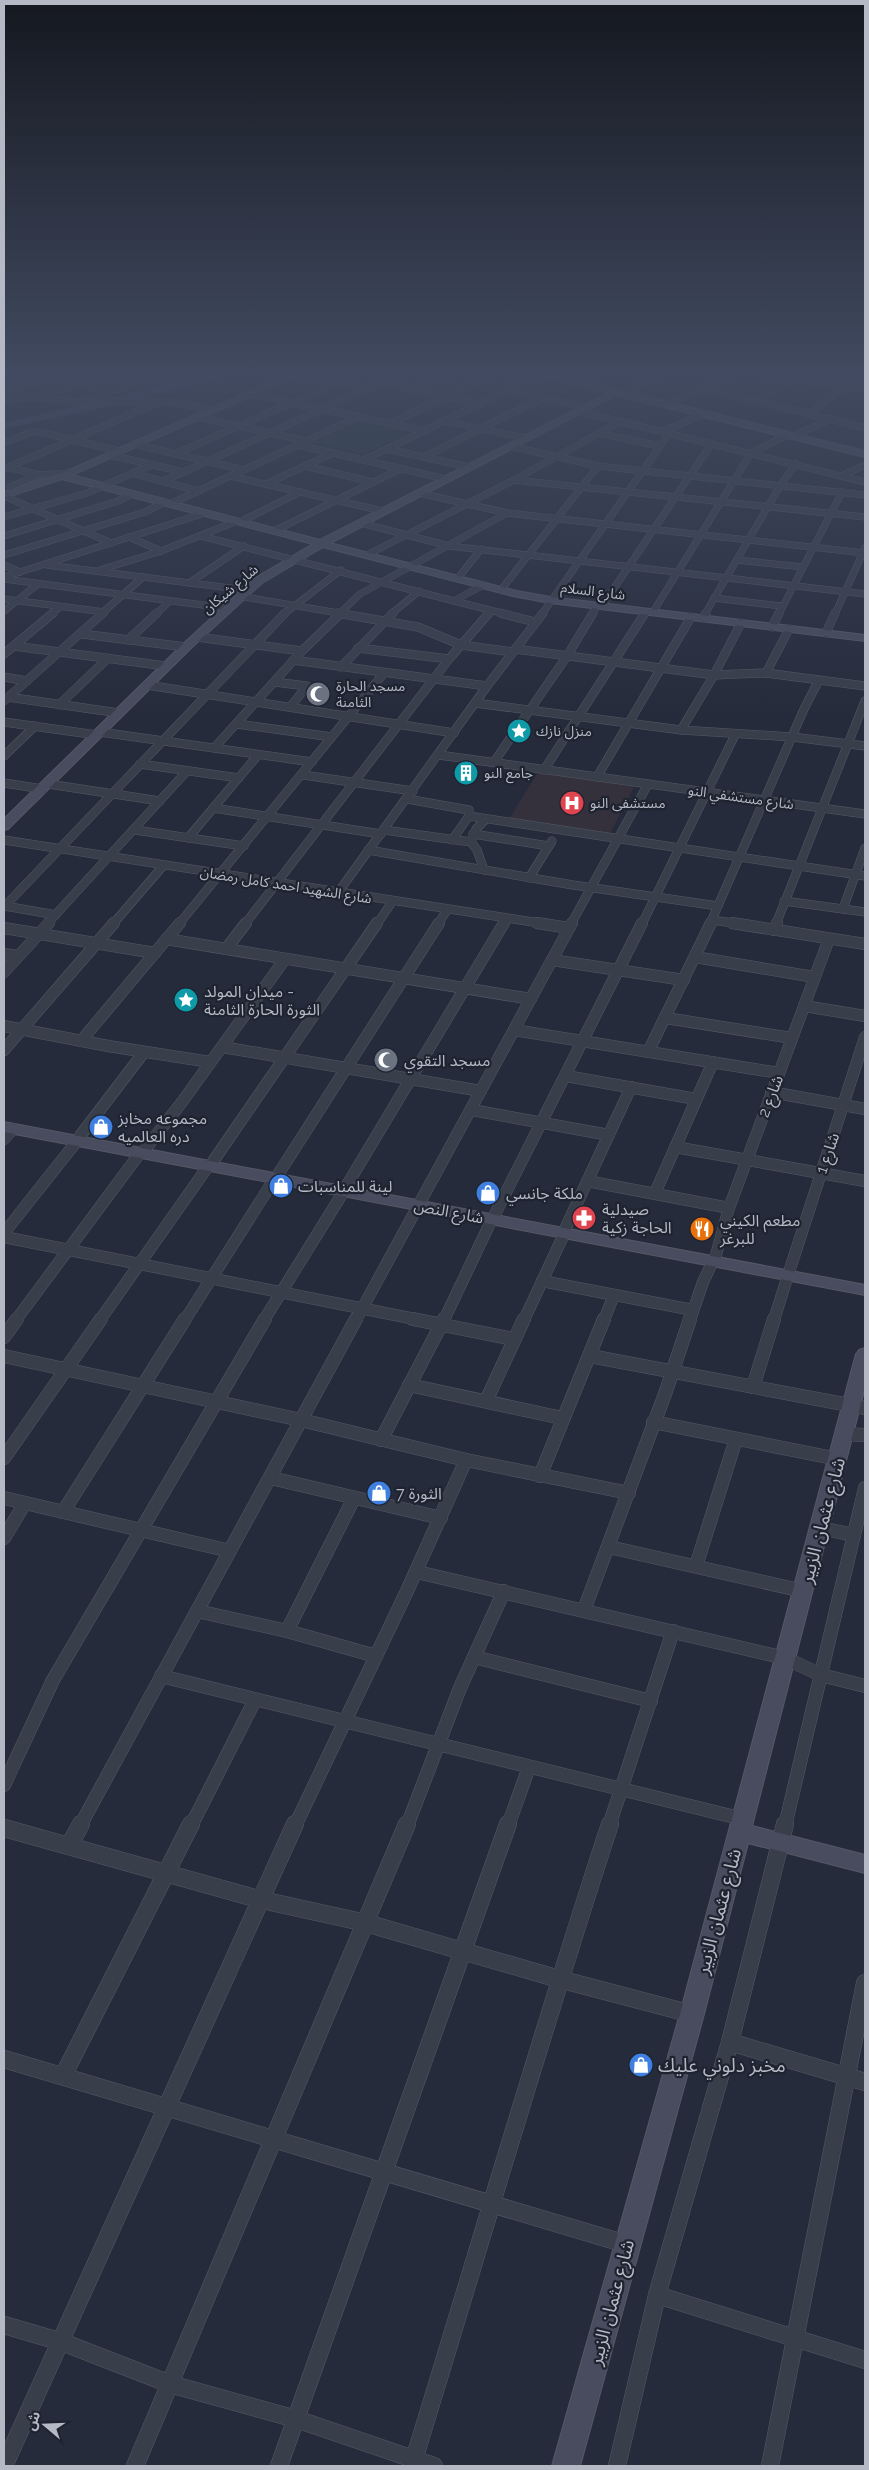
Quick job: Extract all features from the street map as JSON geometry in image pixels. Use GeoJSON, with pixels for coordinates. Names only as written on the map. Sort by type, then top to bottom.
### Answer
{"type":"FeatureCollection","features":[{"type":"Feature","properties":{"kind":"street"},"geometry":{"type":"LineString","coordinates":[[4,496],[32,485]]}},
{"type":"Feature","properties":{"kind":"street"},"geometry":{"type":"LineString","coordinates":[[180,485],[198,490]]}},
{"type":"Feature","properties":{"kind":"street"},"geometry":{"type":"LineString","coordinates":[[4,555],[145,512],[209,485]]}},
{"type":"Feature","properties":{"kind":"street"},"geometry":{"type":"LineString","coordinates":[[271,485],[383,511]]}},
{"type":"Feature","properties":{"kind":"street"},"geometry":{"type":"LineString","coordinates":[[274,532],[366,485]]}},
{"type":"Feature","properties":{"kind":"street","name":"شارع شيكان"},"geometry":{"type":"LineString","coordinates":[[4,826],[242,593],[295,558],[435,485]]}},
{"type":"Feature","properties":{"kind":"street"},"geometry":{"type":"LineString","coordinates":[[368,555],[503,485]]}},
{"type":"Feature","properties":{"kind":"street"},"geometry":{"type":"LineString","coordinates":[[566,485],[865,517]]}},
{"type":"Feature","properties":{"kind":"street"},"geometry":{"type":"LineString","coordinates":[[337,894],[633,485]]}},
{"type":"Feature","properties":{"kind":"street"},"geometry":{"type":"LineString","coordinates":[[494,762],[600,606],[630,567],[683,485]]}},
{"type":"Feature","properties":{"kind":"street"},"geometry":{"type":"LineString","coordinates":[[544,770],[612,661],[678,572],[732,485]]}},
{"type":"Feature","properties":{"kind":"street"},"geometry":{"type":"LineString","coordinates":[[773,485],[783,485]]}},
{"type":"Feature","properties":{"kind":"street"},"geometry":{"type":"LineString","coordinates":[[826,485],[842,492],[865,494]]}},
{"type":"Feature","properties":{"kind":"street"},"geometry":{"type":"LineString","coordinates":[[7,486],[20,489]]}},
{"type":"Feature","properties":{"kind":"street"},"geometry":{"type":"LineString","coordinates":[[4,517],[87,493],[102,486],[322,543]]}},
{"type":"Feature","properties":{"kind":"street"},"geometry":{"type":"LineString","coordinates":[[702,618],[780,486]]}},
{"type":"Feature","properties":{"kind":"street"},"geometry":{"type":"LineString","coordinates":[[501,590],[583,487]]}},
{"type":"Feature","properties":{"kind":"street"},"geometry":{"type":"LineString","coordinates":[[96,571],[161,551],[238,522],[300,492]]}},
{"type":"Feature","properties":{"kind":"street"},"geometry":{"type":"LineString","coordinates":[[772,627],[781,606],[794,585],[842,492]]}},
{"type":"Feature","properties":{"kind":"street"},"geometry":{"type":"LineString","coordinates":[[4,536],[118,501],[132,494]]}},
{"type":"Feature","properties":{"kind":"street"},"geometry":{"type":"LineString","coordinates":[[419,494],[507,514],[864,551],[826,633]]}},
{"type":"Feature","properties":{"kind":"street"},"geometry":{"type":"LineString","coordinates":[[4,496],[111,543]]}},
{"type":"Feature","properties":{"kind":"street"},"geometry":{"type":"LineString","coordinates":[[4,578],[205,513]]}},
{"type":"Feature","properties":{"kind":"street"},"geometry":{"type":"LineString","coordinates":[[214,748],[293,660],[360,594],[380,581],[507,514]]}},
{"type":"Feature","properties":{"kind":"street"},"geometry":{"type":"LineString","coordinates":[[361,523],[449,546],[865,594]]}},
{"type":"Feature","properties":{"kind":"street"},"geometry":{"type":"LineString","coordinates":[[201,536],[295,558],[535,622]]}},
{"type":"Feature","properties":{"kind":"street"},"geometry":{"type":"LineString","coordinates":[[129,537],[161,551]]}},
{"type":"Feature","properties":{"kind":"street","name":"شارع السلام"},"geometry":{"type":"LineString","coordinates":[[322,543],[501,590],[550,600],[865,638]]}},
{"type":"Feature","properties":{"kind":"street"},"geometry":{"type":"LineString","coordinates":[[189,583],[244,546]]}},
{"type":"Feature","properties":{"kind":"street"},"geometry":{"type":"LineString","coordinates":[[458,578],[481,549]]}},
{"type":"Feature","properties":{"kind":"street"},"geometry":{"type":"LineString","coordinates":[[737,560],[803,567]]}},
{"type":"Feature","properties":{"kind":"street"},"geometry":{"type":"LineString","coordinates":[[4,565],[20,572]]}},
{"type":"Feature","properties":{"kind":"street"},"geometry":{"type":"LineString","coordinates":[[43,565],[189,583],[242,593],[292,606],[425,628],[461,645],[612,661],[714,675],[766,674],[865,686]]}},
{"type":"Feature","properties":{"kind":"street"},"geometry":{"type":"LineString","coordinates":[[4,906],[292,606],[341,570]]}},
{"type":"Feature","properties":{"kind":"street"},"geometry":{"type":"LineString","coordinates":[[6,699],[82,634],[143,577]]}},
{"type":"Feature","properties":{"kind":"street"},"geometry":{"type":"LineString","coordinates":[[4,578],[226,608]]}},
{"type":"Feature","properties":{"kind":"street"},"geometry":{"type":"LineString","coordinates":[[4,611],[38,584]]}},
{"type":"Feature","properties":{"kind":"street"},"geometry":{"type":"LineString","coordinates":[[454,601],[483,585]]}},
{"type":"Feature","properties":{"kind":"street"},"geometry":{"type":"LineString","coordinates":[[341,667],[382,621],[419,591]]}},
{"type":"Feature","properties":{"kind":"street"},"geometry":{"type":"LineString","coordinates":[[714,598],[781,606]]}},
{"type":"Feature","properties":{"kind":"street"},"geometry":{"type":"LineString","coordinates":[[4,599],[105,612]]}},
{"type":"Feature","properties":{"kind":"street"},"geometry":{"type":"LineString","coordinates":[[128,640],[170,601]]}},
{"type":"Feature","properties":{"kind":"street"},"geometry":{"type":"LineString","coordinates":[[4,653],[60,607]]}},
{"type":"Feature","properties":{"kind":"street"},"geometry":{"type":"LineString","coordinates":[[226,949],[449,659],[490,611]]}},
{"type":"Feature","properties":{"kind":"street"},"geometry":{"type":"LineString","coordinates":[[597,777],[691,617]]}},
{"type":"Feature","properties":{"kind":"street"},"geometry":{"type":"LineString","coordinates":[[681,730],[714,675],[741,623]]}},
{"type":"Feature","properties":{"kind":"street"},"geometry":{"type":"LineString","coordinates":[[766,674],[789,629]]}},
{"type":"Feature","properties":{"kind":"street"},"geometry":{"type":"LineString","coordinates":[[82,634],[186,647]]}},
{"type":"Feature","properties":{"kind":"street"},"geometry":{"type":"LineString","coordinates":[[197,637],[302,651]]}},
{"type":"Feature","properties":{"kind":"street"},"geometry":{"type":"LineString","coordinates":[[14,646],[166,666]]}},
{"type":"Feature","properties":{"kind":"street"},"geometry":{"type":"LineString","coordinates":[[358,648],[449,659]]}},
{"type":"Feature","properties":{"kind":"street"},"geometry":{"type":"LineString","coordinates":[[59,704],[107,659]]}},
{"type":"Feature","properties":{"kind":"street"},"geometry":{"type":"LineString","coordinates":[[293,660],[487,686]]}},
{"type":"Feature","properties":{"kind":"street"},"geometry":{"type":"LineString","coordinates":[[80,1040],[244,846],[384,673]]}},
{"type":"Feature","properties":{"kind":"street"},"geometry":{"type":"LineString","coordinates":[[4,677],[27,681]]}},
{"type":"Feature","properties":{"kind":"street"},"geometry":{"type":"LineString","coordinates":[[648,1052],[695,957],[819,680]]}},
{"type":"Feature","properties":{"kind":"street"},"geometry":{"type":"LineString","coordinates":[[274,682],[307,686],[291,706]]}},
{"type":"Feature","properties":{"kind":"street"},"geometry":{"type":"LineString","coordinates":[[147,685],[291,706],[346,718],[454,732]]}},
{"type":"Feature","properties":{"kind":"street"},"geometry":{"type":"LineString","coordinates":[[6,699],[59,704],[119,713]]}},
{"type":"Feature","properties":{"kind":"street"},"geometry":{"type":"LineString","coordinates":[[774,930],[784,900],[865,701]]}},
{"type":"Feature","properties":{"kind":"street"},"geometry":{"type":"LineString","coordinates":[[475,703],[681,730],[735,735],[792,737],[865,746]]}},
{"type":"Feature","properties":{"kind":"street"},"geometry":{"type":"LineString","coordinates":[[4,722],[162,740],[312,762]]}},
{"type":"Feature","properties":{"kind":"street"},"geometry":{"type":"LineString","coordinates":[[237,724],[332,736]]}},
{"type":"Feature","properties":{"kind":"street"},"geometry":{"type":"LineString","coordinates":[[6,751],[35,726]]}},
{"type":"Feature","properties":{"kind":"street"},"geometry":{"type":"LineString","coordinates":[[381,1440],[442,1324],[493,1217],[584,1042],[735,735]]}},
{"type":"Feature","properties":{"kind":"street"},"geometry":{"type":"LineString","coordinates":[[188,838],[258,755]]}},
{"type":"Feature","properties":{"kind":"street","name":"شارع مستشفي النو"},"geometry":{"type":"LineString","coordinates":[[439,755],[865,814]]}},
{"type":"Feature","properties":{"kind":"street"},"geometry":{"type":"LineString","coordinates":[[140,764],[239,778]]}},
{"type":"Feature","properties":{"kind":"street"},"geometry":{"type":"LineString","coordinates":[[4,972],[135,830],[186,771]]}},
{"type":"Feature","properties":{"kind":"street"},"geometry":{"type":"LineString","coordinates":[[303,774],[413,791]]}},
{"type":"Feature","properties":{"kind":"street"},"geometry":{"type":"LineString","coordinates":[[4,783],[45,786],[160,801]]}},
{"type":"Feature","properties":{"kind":"street"},"geometry":{"type":"LineString","coordinates":[[69,1846],[160,1676],[271,1478],[472,1110],[648,784]]}},
{"type":"Feature","properties":{"kind":"street"},"geometry":{"type":"LineString","coordinates":[[407,799],[464,807],[469,810],[470,816],[452,840]]}},
{"type":"Feature","properties":{"kind":"street"},"geometry":{"type":"LineString","coordinates":[[213,808],[452,840],[472,838],[549,846]]}},
{"type":"Feature","properties":{"kind":"street"},"geometry":{"type":"LineString","coordinates":[[470,816],[865,876]]}},
{"type":"Feature","properties":{"kind":"street"},"geometry":{"type":"LineString","coordinates":[[472,838],[486,819]]}},
{"type":"Feature","properties":{"kind":"street"},"geometry":{"type":"LineString","coordinates":[[135,830],[244,846]]}},
{"type":"Feature","properties":{"kind":"street"},"geometry":{"type":"LineString","coordinates":[[529,878],[558,830]]}},
{"type":"Feature","properties":{"kind":"street"},"geometry":{"type":"LineString","coordinates":[[472,838],[484,870]]}},
{"type":"Feature","properties":{"kind":"street","name":"شارع الشهيد احمد كامل رمضان"},"geometry":{"type":"LineString","coordinates":[[4,840],[337,894],[569,928]]}},
{"type":"Feature","properties":{"kind":"street"},"geometry":{"type":"LineString","coordinates":[[843,909],[865,848]]}},
{"type":"Feature","properties":{"kind":"street"},"geometry":{"type":"LineString","coordinates":[[368,850],[529,878],[718,906]]}},
{"type":"Feature","properties":{"kind":"street"},"geometry":{"type":"LineString","coordinates":[[4,1050],[163,866]]}},
{"type":"Feature","properties":{"kind":"street"},"geometry":{"type":"LineString","coordinates":[[784,900],[865,912]]}},
{"type":"Feature","properties":{"kind":"street"},"geometry":{"type":"LineString","coordinates":[[4,1458],[392,902]]}},
{"type":"Feature","properties":{"kind":"street"},"geometry":{"type":"LineString","coordinates":[[4,906],[56,915]]}},
{"type":"Feature","properties":{"kind":"street"},"geometry":{"type":"LineString","coordinates":[[63,1512],[142,1385],[348,1068],[447,910]]}},
{"type":"Feature","properties":{"kind":"street"},"geometry":{"type":"LineString","coordinates":[[4,1785],[53,1680],[218,1402],[280,1293],[346,1188],[506,919]]}},
{"type":"Feature","properties":{"kind":"street"},"geometry":{"type":"LineString","coordinates":[[712,920],[865,944]]}},
{"type":"Feature","properties":{"kind":"street"},"geometry":{"type":"LineString","coordinates":[[4,928],[154,953]]}},
{"type":"Feature","properties":{"kind":"street"},"geometry":{"type":"LineString","coordinates":[[166,939],[531,1000]]}},
{"type":"Feature","properties":{"kind":"street","name":"شارع 2"},"geometry":{"type":"LineString","coordinates":[[584,1610],[673,1372],[703,1282],[715,1258],[729,1208],[829,939]]}},
{"type":"Feature","properties":{"kind":"street"},"geometry":{"type":"LineString","coordinates":[[4,954],[18,956]]}},
{"type":"Feature","properties":{"kind":"street"},"geometry":{"type":"LineString","coordinates":[[695,957],[814,977]]}},
{"type":"Feature","properties":{"kind":"street"},"geometry":{"type":"LineString","coordinates":[[4,1337],[286,959]]}},
{"type":"Feature","properties":{"kind":"street"},"geometry":{"type":"LineString","coordinates":[[552,960],[684,980]]}},
{"type":"Feature","properties":{"kind":"street"},"geometry":{"type":"LineString","coordinates":[[804,1006],[865,1016]]}},
{"type":"Feature","properties":{"kind":"street"},"geometry":{"type":"LineString","coordinates":[[666,1018],[792,1038]]}},
{"type":"Feature","properties":{"kind":"street"},"geometry":{"type":"LineString","coordinates":[[4,1026],[144,1052],[210,1062]]}},
{"type":"Feature","properties":{"kind":"street"},"geometry":{"type":"LineString","coordinates":[[514,1030],[779,1073]]}},
{"type":"Feature","properties":{"kind":"street","name":"شارع 1"},"geometry":{"type":"LineString","coordinates":[[753,1387],[865,1037]]}},
{"type":"Feature","properties":{"kind":"street"},"geometry":{"type":"LineString","coordinates":[[222,1047],[481,1091]]}},
{"type":"Feature","properties":{"kind":"street"},"geometry":{"type":"LineString","coordinates":[[4,1233],[144,1052]]}},
{"type":"Feature","properties":{"kind":"street"},"geometry":{"type":"LineString","coordinates":[[655,1193],[713,1062]]}},
{"type":"Feature","properties":{"kind":"street"},"geometry":{"type":"LineString","coordinates":[[566,1076],[696,1099]]}},
{"type":"Feature","properties":{"kind":"street"},"geometry":{"type":"LineString","coordinates":[[486,1401],[631,1087]]}},
{"type":"Feature","properties":{"kind":"street"},"geometry":{"type":"LineString","coordinates":[[771,1092],[865,1109]]}},
{"type":"Feature","properties":{"kind":"street"},"geometry":{"type":"LineString","coordinates":[[472,1110],[610,1135]]}},
{"type":"Feature","properties":{"kind":"street","name":"شارع النص"},"geometry":{"type":"LineString","coordinates":[[6,1129],[79,1138],[789,1272],[865,1283]]}},
{"type":"Feature","properties":{"kind":"street"},"geometry":{"type":"LineString","coordinates":[[675,1147],[865,1181]]}},
{"type":"Feature","properties":{"kind":"street"},"geometry":{"type":"LineString","coordinates":[[587,1181],[729,1208]]}},
{"type":"Feature","properties":{"kind":"street"},"geometry":{"type":"LineString","coordinates":[[4,1237],[513,1339]]}},
{"type":"Feature","properties":{"kind":"street","name":"شارع النص"},"geometry":{"type":"LineString","coordinates":[[789,1272],[865,1290]]}},
{"type":"Feature","properties":{"kind":"street"},"geometry":{"type":"LineString","coordinates":[[542,1281],[694,1310]]}},
{"type":"Feature","properties":{"kind":"street"},"geometry":{"type":"LineString","coordinates":[[540,1476],[562,1418],[590,1356],[614,1295]]}},
{"type":"Feature","properties":{"kind":"street","name":"شارع عثمان الزبير"},"geometry":{"type":"LineString","coordinates":[[567,2466],[626,2244],[692,2014],[838,1459],[855,1434],[865,1354]]}},
{"type":"Feature","properties":{"kind":"street"},"geometry":{"type":"LineString","coordinates":[[4,1356],[301,1420],[466,1460],[629,1493]]}},
{"type":"Feature","properties":{"kind":"street"},"geometry":{"type":"LineString","coordinates":[[590,1356],[859,1407]]}},
{"type":"Feature","properties":{"kind":"street"},"geometry":{"type":"LineString","coordinates":[[409,1385],[562,1418]]}},
{"type":"Feature","properties":{"kind":"street"},"geometry":{"type":"LineString","coordinates":[[654,1422],[838,1459]]}},
{"type":"Feature","properties":{"kind":"street"},"geometry":{"type":"LineString","coordinates":[[696,1566],[736,1439]]}},
{"type":"Feature","properties":{"kind":"street"},"geometry":{"type":"LineString","coordinates":[[4,2466],[62,2342],[303,1808],[417,1572],[466,1460]]}},
{"type":"Feature","properties":{"kind":"street"},"geometry":{"type":"LineString","coordinates":[[271,1478],[441,1518]]}},
{"type":"Feature","properties":{"kind":"street"},"geometry":{"type":"LineString","coordinates":[[617,2466],[657,2295],[730,2042],[781,1843],[854,1535],[862,1518],[865,1488]]}},
{"type":"Feature","properties":{"kind":"street"},"geometry":{"type":"LineString","coordinates":[[4,1498],[230,1551]]}},
{"type":"Feature","properties":{"kind":"street"},"geometry":{"type":"LineString","coordinates":[[287,1631],[354,1498]]}},
{"type":"Feature","properties":{"kind":"street"},"geometry":{"type":"LineString","coordinates":[[4,1538],[25,1503]]}},
{"type":"Feature","properties":{"kind":"street"},"geometry":{"type":"LineString","coordinates":[[820,1528],[854,1535]]}},
{"type":"Feature","properties":{"kind":"street"},"geometry":{"type":"LineString","coordinates":[[609,1547],[803,1591]]}},
{"type":"Feature","properties":{"kind":"street"},"geometry":{"type":"LineString","coordinates":[[417,1572],[785,1658],[800,1663],[821,1675],[865,1686]]}},
{"type":"Feature","properties":{"kind":"street"},"geometry":{"type":"LineString","coordinates":[[135,2466],[272,2139],[366,1923],[474,1657],[504,1591]]}},
{"type":"Feature","properties":{"kind":"street"},"geometry":{"type":"LineString","coordinates":[[197,1611],[287,1631],[376,1656]]}},
{"type":"Feature","properties":{"kind":"street"},"geometry":{"type":"LineString","coordinates":[[413,2463],[493,2205],[559,1979],[674,1631]]}},
{"type":"Feature","properties":{"kind":"street"},"geometry":{"type":"LineString","coordinates":[[474,1657],[651,1701]]}},
{"type":"Feature","properties":{"kind":"street"},"geometry":{"type":"LineString","coordinates":[[160,1676],[346,1721],[439,1746],[623,1789],[741,1825],[781,1843],[865,1864]]}},
{"type":"Feature","properties":{"kind":"street"},"geometry":{"type":"LineString","coordinates":[[63,2076],[255,1700]]}},
{"type":"Feature","properties":{"kind":"street"},"geometry":{"type":"LineString","coordinates":[[279,2466],[530,1767]]}},
{"type":"Feature","properties":{"kind":"street"},"geometry":{"type":"LineString","coordinates":[[4,1828],[262,1900],[366,1923],[559,1979],[692,2014]]}},
{"type":"Feature","properties":{"kind":"street"},"geometry":{"type":"LineString","coordinates":[[770,2466],[865,1982]]}},
{"type":"Feature","properties":{"kind":"street"},"geometry":{"type":"LineString","coordinates":[[730,2042],[846,2078],[865,2082]]}},
{"type":"Feature","properties":{"kind":"street"},"geometry":{"type":"LineString","coordinates":[[4,2059],[626,2244]]}},
{"type":"Feature","properties":{"kind":"street"},"geometry":{"type":"LineString","coordinates":[[657,2295],[865,2360]]}},
{"type":"Feature","properties":{"kind":"street"},"geometry":{"type":"LineString","coordinates":[[4,2325],[62,2342],[170,2384],[296,2419],[413,2463],[434,2466]]}},
{"type":"Feature","properties":{"kind":"shaded area","name":"مستشفى النو"},"geometry":{"type":"Polygon","coordinates":[[[538,772],[635,785],[609,835],[508,821],[538,772]]]}},
{"type":"Feature","properties":{"kind":"place","name":"مسجد الحارة الثامنة"},"geometry":{"type":"Point","coordinates":[318,694]}},
{"type":"Feature","properties":{"kind":"place","name":"منزل نازك"},"geometry":{"type":"Point","coordinates":[519,731]}},
{"type":"Feature","properties":{"kind":"place","name":"جامع النو"},"geometry":{"type":"Point","coordinates":[466,773]}},
{"type":"Feature","properties":{"kind":"place","name":"مستشفى النو"},"geometry":{"type":"Point","coordinates":[572,803]}},
{"type":"Feature","properties":{"kind":"place","name":"ميدان المولد - الثورة الحارة الثامنة"},"geometry":{"type":"Point","coordinates":[186,1000]}},
{"type":"Feature","properties":{"kind":"place","name":"مسجد التقوي"},"geometry":{"type":"Point","coordinates":[386,1060]}},
{"type":"Feature","properties":{"kind":"place","name":"مجموعه مخابز دره العالميه"},"geometry":{"type":"Point","coordinates":[101,1127]}},
{"type":"Feature","properties":{"kind":"place","name":"لينة للمناسبات"},"geometry":{"type":"Point","coordinates":[281,1186]}},
{"type":"Feature","properties":{"kind":"place","name":"ملكة جانسي"},"geometry":{"type":"Point","coordinates":[488,1193]}},
{"type":"Feature","properties":{"kind":"place","name":"صيدلية الحاجة زكية"},"geometry":{"type":"Point","coordinates":[584,1218]}},
{"type":"Feature","properties":{"kind":"place","name":"مطعم الكيني للبرغر"},"geometry":{"type":"Point","coordinates":[702,1229]}},
{"type":"Feature","properties":{"kind":"place","name":"الثورة 7"},"geometry":{"type":"Point","coordinates":[379,1493]}},
{"type":"Feature","properties":{"kind":"place","name":"مخبز دلوني عليك"},"geometry":{"type":"Point","coordinates":[641,2065]}}]}
